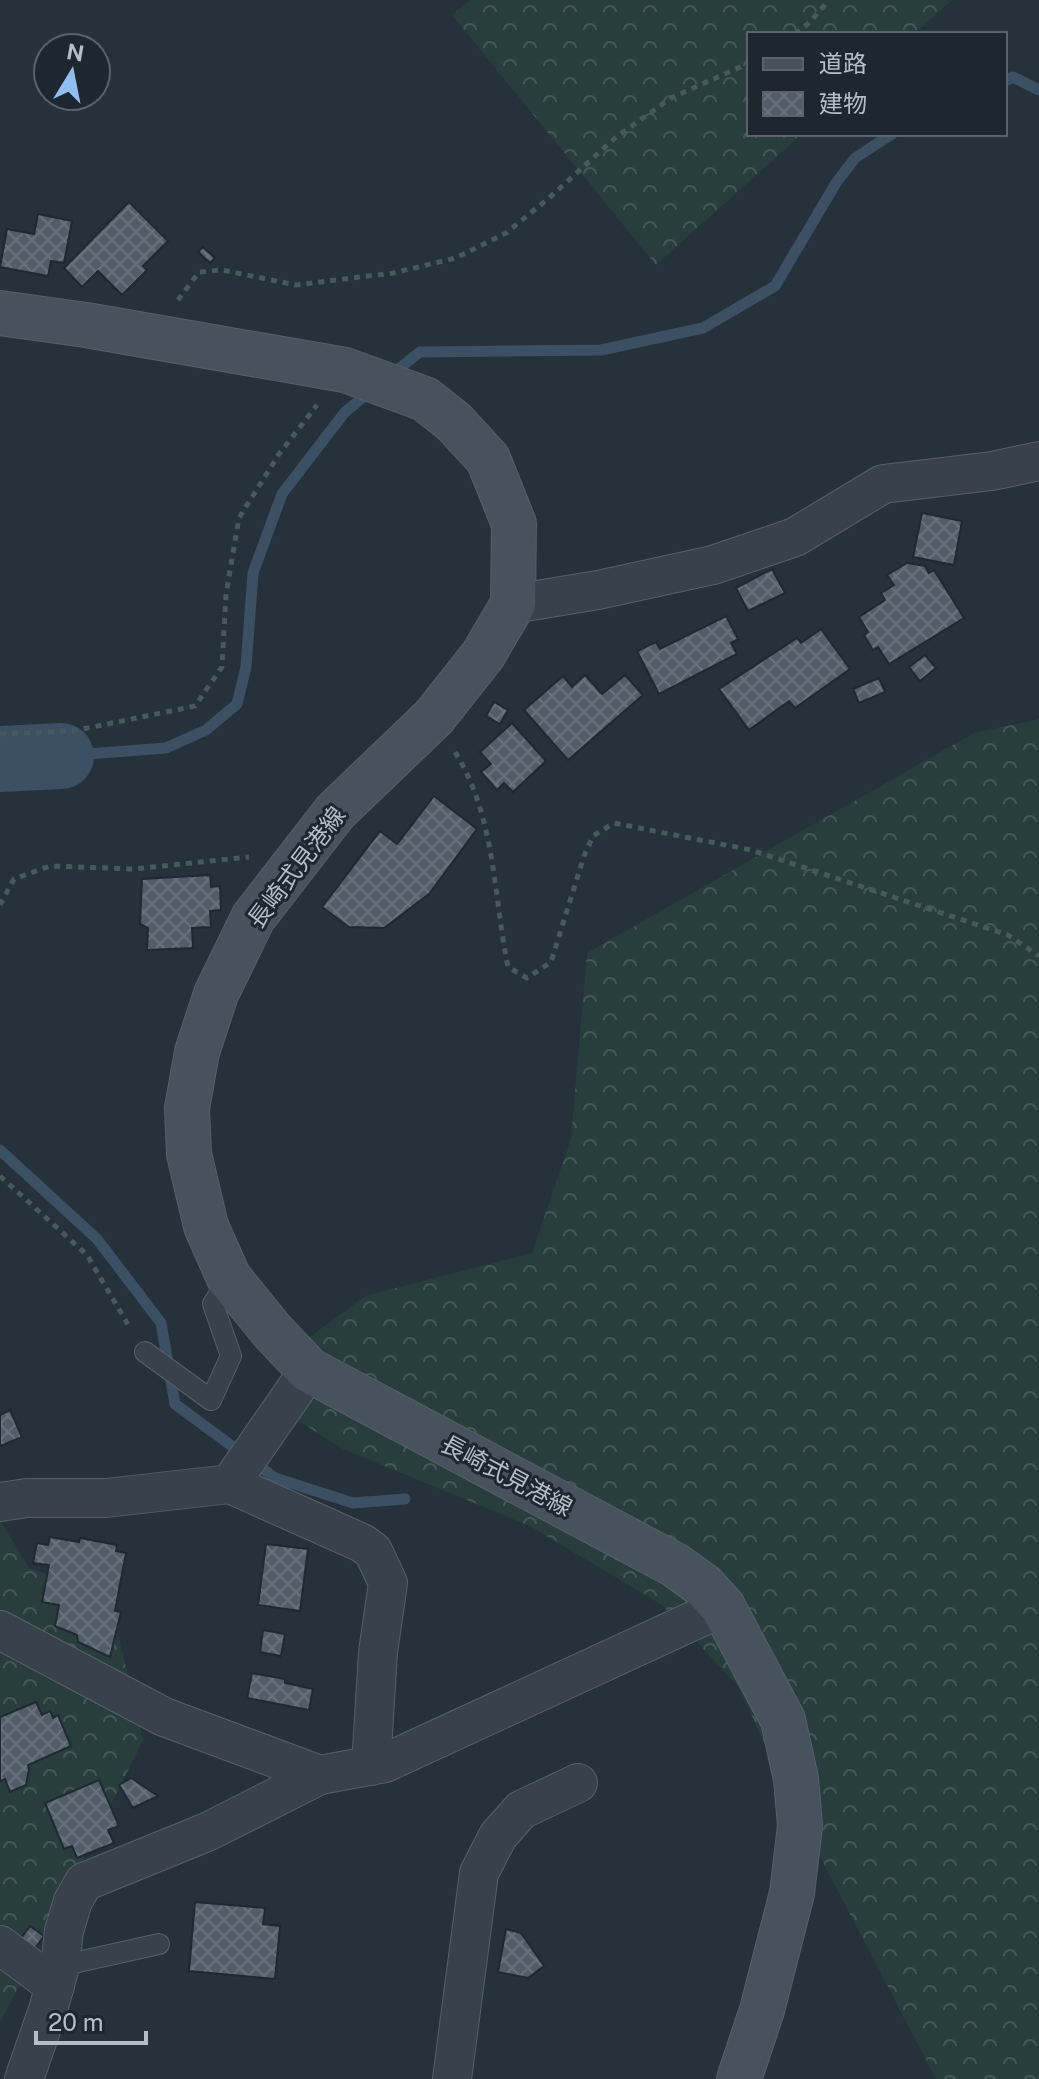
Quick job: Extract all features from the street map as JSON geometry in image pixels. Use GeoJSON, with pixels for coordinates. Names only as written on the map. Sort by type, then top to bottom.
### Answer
{"type":"FeatureCollection","features":[{"type":"Feature","properties":{"kind":"main road","name":"長崎式見港線"},"geometry":{"type":"LineString","coordinates":[[0,313],[345,370],[425,399],[454,422],[488,459],[514,524],[513,604],[483,655],[434,717],[335,812],[253,918],[216,994],[197,1052],[187,1108],[189,1154],[206,1226],[229,1278],[309,1370],[675,1565],[704,1586],[723,1607],[783,1720],[796,1779],[800,1826],[792,1893],[762,2010],[739,2079]]}},
{"type":"Feature","properties":{"kind":"street"},"geometry":{"type":"LineString","coordinates":[[513,604],[598,590],[713,565],[795,537],[883,484],[992,471],[1039,461]]}},
{"type":"Feature","properties":{"kind":"street"},"geometry":{"type":"LineString","coordinates":[[232,1482],[309,1370]]}},
{"type":"Feature","properties":{"kind":"street"},"geometry":{"type":"LineString","coordinates":[[0,1502],[27,1498],[106,1498],[232,1482],[362,1543],[373,1551],[388,1583],[378,1652],[371,1766]]}},
{"type":"Feature","properties":{"kind":"street"},"geometry":{"type":"LineString","coordinates":[[24,2079],[57,1976],[64,1931],[73,1901],[84,1882],[207,1832],[320,1775],[385,1763],[723,1607]]}},
{"type":"Feature","properties":{"kind":"street"},"geometry":{"type":"LineString","coordinates":[[0,1630],[164,1717],[320,1775]]}},
{"type":"Feature","properties":{"kind":"street"},"geometry":{"type":"LineString","coordinates":[[452,2079],[479,1873],[498,1836],[521,1810],[578,1783]]}},
{"type":"Feature","properties":{"kind":"street"},"geometry":{"type":"LineString","coordinates":[[0,1945],[57,1976]]}},
{"type":"Feature","properties":{"kind":"lane"},"geometry":{"type":"LineString","coordinates":[[145,1352],[211,1400],[231,1356],[213,1304],[229,1278]]}},
{"type":"Feature","properties":{"kind":"lane"},"geometry":{"type":"LineString","coordinates":[[57,1976],[159,1944]]}},
{"type":"Feature","properties":{"kind":"path"},"geometry":{"type":"LineString","coordinates":[[798,32],[829,0]]}},
{"type":"Feature","properties":{"kind":"path"},"geometry":{"type":"LineString","coordinates":[[163,338],[180,294],[199,272],[222,270],[296,285],[393,273],[456,258],[506,233],[615,138],[671,98],[747,64]]}},
{"type":"Feature","properties":{"kind":"path"},"geometry":{"type":"LineString","coordinates":[[0,734],[73,731],[195,706],[222,667],[226,594],[239,518],[279,454],[345,370]]}},
{"type":"Feature","properties":{"kind":"path"},"geometry":{"type":"LineString","coordinates":[[434,717],[466,769],[486,825],[508,967],[527,978],[551,962],[593,836],[614,823],[751,850],[1008,935],[1039,956]]}},
{"type":"Feature","properties":{"kind":"path"},"geometry":{"type":"LineString","coordinates":[[0,905],[14,879],[50,866],[134,869],[250,857],[260,848]]}},
{"type":"Feature","properties":{"kind":"path"},"geometry":{"type":"LineString","coordinates":[[0,1176],[87,1255],[145,1352]]}},
{"type":"Feature","properties":{"kind":"green space"},"geometry":{"type":"Polygon","coordinates":[[[470,0],[952,0],[916,32],[747,32],[747,136],[800,136],[656,265],[452,15],[470,0]]]}},
{"type":"Feature","properties":{"kind":"green space"},"geometry":{"type":"Polygon","coordinates":[[[1039,719],[1039,2079],[936,2079],[790,1799],[738,1686],[662,1605],[530,1526],[343,1449],[289,1415],[294,1349],[365,1296],[532,1253],[571,1139],[587,953],[974,733],[1039,719]]]}},
{"type":"Feature","properties":{"kind":"green space"},"geometry":{"type":"Polygon","coordinates":[[[0,1520],[29,1568],[109,1595],[143,1741],[0,2023],[0,1520]]]}},
{"type":"Feature","properties":{"kind":"building"},"geometry":{"type":"Polygon","coordinates":[[[129,202],[168,241],[143,266],[147,270],[122,295],[98,271],[82,287],[64,268],[129,202]]]}},
{"type":"Feature","properties":{"kind":"building"},"geometry":{"type":"Polygon","coordinates":[[[38,214],[72,221],[64,263],[51,261],[48,276],[0,267],[7,229],[34,234],[38,214]]]}},
{"type":"Feature","properties":{"kind":"building"},"geometry":{"type":"Polygon","coordinates":[[[203,247],[215,258],[210,263],[198,252],[203,247]]]}},
{"type":"Feature","properties":{"kind":"building"},"geometry":{"type":"Polygon","coordinates":[[[922,513],[962,521],[954,565],[913,557],[922,513]]]}},
{"type":"Feature","properties":{"kind":"building"},"geometry":{"type":"Polygon","coordinates":[[[907,563],[925,566],[929,573],[934,570],[964,618],[889,664],[878,647],[873,650],[864,635],[868,632],[859,617],[885,600],[881,593],[894,585],[887,575],[907,563]]]}},
{"type":"Feature","properties":{"kind":"building"},"geometry":{"type":"Polygon","coordinates":[[[772,569],[785,593],[748,611],[736,588],[772,569]]]}},
{"type":"Feature","properties":{"kind":"building"},"geometry":{"type":"Polygon","coordinates":[[[726,616],[738,639],[731,643],[737,654],[659,694],[637,651],[656,642],[660,649],[726,616]]]}},
{"type":"Feature","properties":{"kind":"building"},"geometry":{"type":"Polygon","coordinates":[[[821,629],[850,669],[795,708],[789,701],[749,730],[719,689],[797,638],[801,643],[821,629]]]}},
{"type":"Feature","properties":{"kind":"building"},"geometry":{"type":"Polygon","coordinates":[[[925,655],[936,668],[920,681],[909,667],[925,655]]]}},
{"type":"Feature","properties":{"kind":"building"},"geometry":{"type":"Polygon","coordinates":[[[585,675],[602,694],[625,675],[643,695],[568,760],[524,710],[563,676],[572,687],[585,675]]]}},
{"type":"Feature","properties":{"kind":"building"},"geometry":{"type":"Polygon","coordinates":[[[879,678],[885,692],[859,703],[853,689],[879,678]]]}},
{"type":"Feature","properties":{"kind":"building"},"geometry":{"type":"Polygon","coordinates":[[[494,702],[508,710],[500,724],[486,716],[494,702]]]}},
{"type":"Feature","properties":{"kind":"building"},"geometry":{"type":"Polygon","coordinates":[[[512,723],[546,761],[513,792],[504,783],[497,790],[481,772],[491,764],[480,752],[512,723]]]}},
{"type":"Feature","properties":{"kind":"building"},"geometry":{"type":"Polygon","coordinates":[[[434,796],[477,829],[429,894],[384,928],[349,927],[322,907],[380,831],[397,844],[434,796]]]}},
{"type":"Feature","properties":{"kind":"building"},"geometry":{"type":"Polygon","coordinates":[[[210,875],[211,887],[220,886],[221,910],[210,911],[211,927],[192,928],[193,948],[147,950],[148,928],[140,924],[142,879],[210,875]]]}},
{"type":"Feature","properties":{"kind":"building"},"geometry":{"type":"Polygon","coordinates":[[[10,1410],[22,1437],[0,1446],[0,1415],[10,1410]]]}},
{"type":"Feature","properties":{"kind":"building"},"geometry":{"type":"Polygon","coordinates":[[[50,1537],[79,1542],[80,1538],[117,1545],[116,1551],[126,1553],[115,1611],[121,1612],[110,1657],[78,1642],[77,1635],[55,1626],[59,1605],[42,1602],[49,1565],[33,1563],[37,1543],[48,1545],[50,1537]]]}},
{"type":"Feature","properties":{"kind":"building"},"geometry":{"type":"Polygon","coordinates":[[[266,1544],[308,1549],[300,1611],[258,1605],[266,1544]]]}},
{"type":"Feature","properties":{"kind":"building"},"geometry":{"type":"Polygon","coordinates":[[[263,1630],[285,1634],[281,1656],[260,1652],[263,1630]]]}},
{"type":"Feature","properties":{"kind":"building"},"geometry":{"type":"Polygon","coordinates":[[[252,1673],[285,1679],[285,1683],[313,1689],[309,1710],[247,1698],[252,1673]]]}},
{"type":"Feature","properties":{"kind":"building"},"geometry":{"type":"Polygon","coordinates":[[[36,1702],[42,1715],[50,1711],[53,1718],[58,1715],[71,1746],[28,1765],[26,1785],[10,1792],[5,1779],[0,1781],[0,1717],[36,1702]]]}},
{"type":"Feature","properties":{"kind":"building"},"geometry":{"type":"Polygon","coordinates":[[[131,1778],[158,1796],[133,1808],[119,1785],[131,1778]]]}},
{"type":"Feature","properties":{"kind":"building"},"geometry":{"type":"Polygon","coordinates":[[[99,1780],[119,1826],[108,1830],[114,1843],[77,1858],[72,1846],[64,1849],[45,1803],[99,1780]]]}},
{"type":"Feature","properties":{"kind":"building"},"geometry":{"type":"Polygon","coordinates":[[[195,1902],[265,1908],[263,1924],[280,1926],[275,1979],[189,1971],[195,1902]]]}},
{"type":"Feature","properties":{"kind":"building"},"geometry":{"type":"Polygon","coordinates":[[[30,1926],[44,1936],[33,1951],[19,1941],[30,1926]]]}},
{"type":"Feature","properties":{"kind":"building"},"geometry":{"type":"Polygon","coordinates":[[[506,1929],[521,1933],[544,1966],[528,1978],[498,1972],[506,1929]]]}},
{"type":"Feature","properties":{"kind":"waterway"},"geometry":{"type":"LineString","coordinates":[[1007,80],[1013,77],[1039,90]]}},
{"type":"Feature","properties":{"kind":"waterway"},"geometry":{"type":"LineString","coordinates":[[392,374],[420,352],[601,350],[703,328],[775,286],[836,183],[855,158],[889,136]]}},
{"type":"Feature","properties":{"kind":"waterway"},"geometry":{"type":"LineString","coordinates":[[61,756],[166,748],[206,730],[237,704],[246,667],[253,573],[282,494],[345,412],[372,390]]}},
{"type":"Feature","properties":{"kind":"waterway"},"geometry":{"type":"LineString","coordinates":[[0,759],[61,756]]}},
{"type":"Feature","properties":{"kind":"waterway"},"geometry":{"type":"LineString","coordinates":[[0,1150],[97,1239],[161,1323],[175,1404],[275,1478],[353,1503],[405,1499]]}}]}
